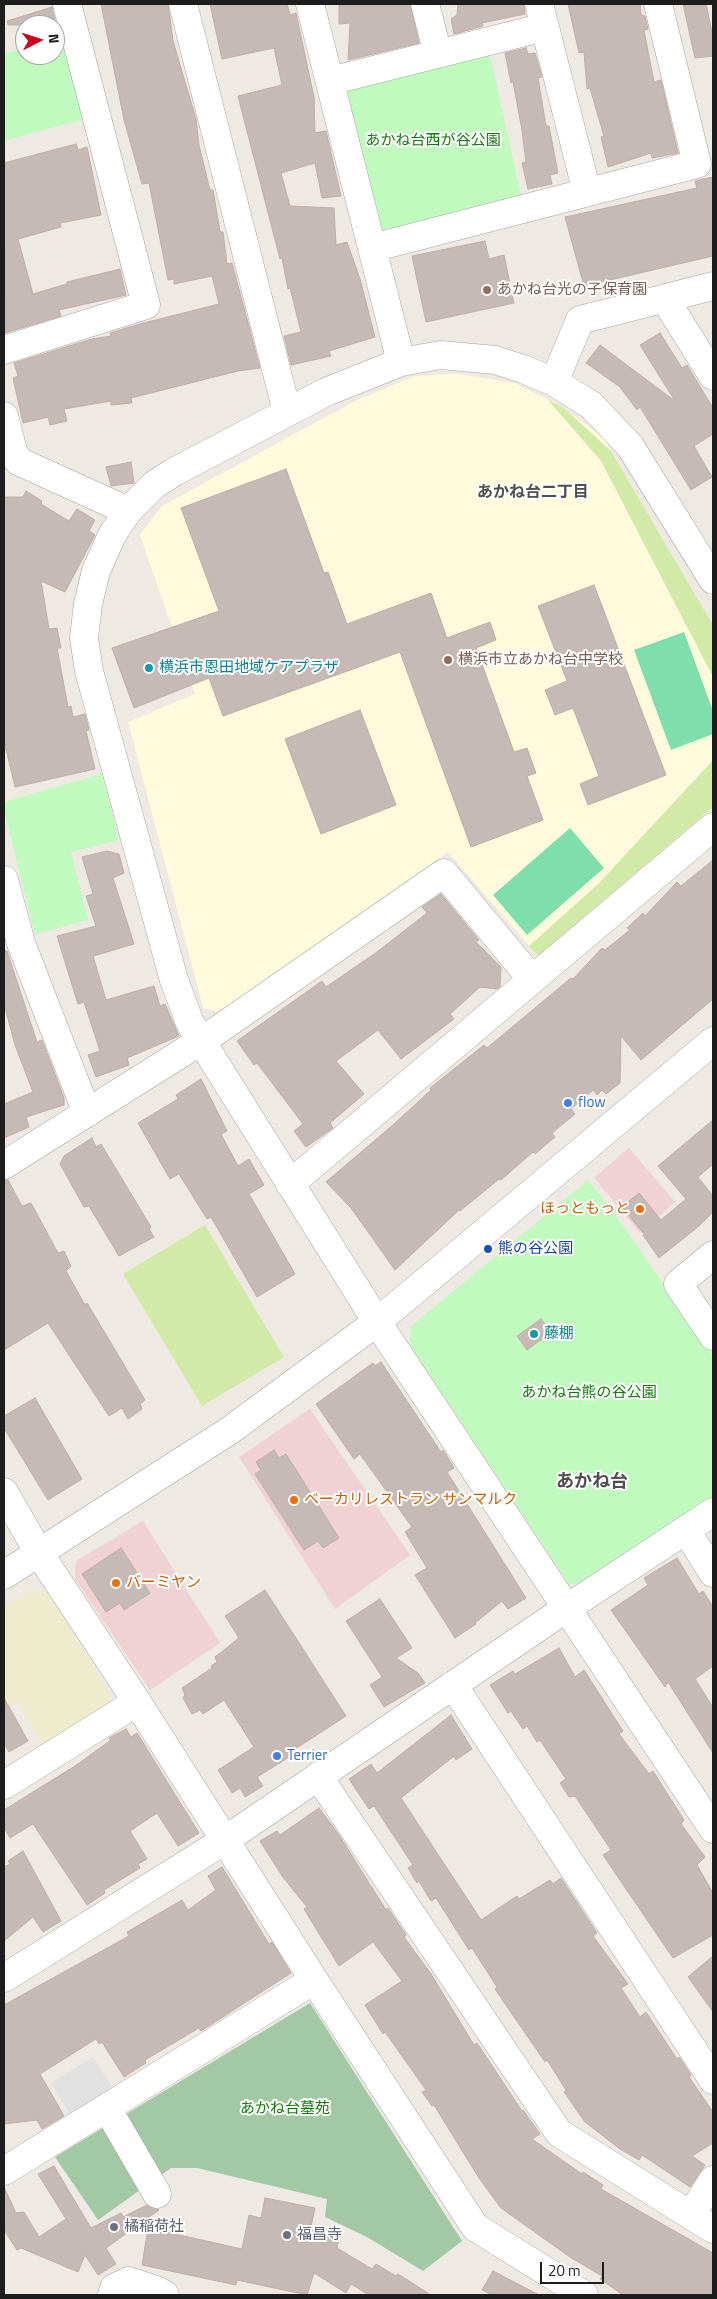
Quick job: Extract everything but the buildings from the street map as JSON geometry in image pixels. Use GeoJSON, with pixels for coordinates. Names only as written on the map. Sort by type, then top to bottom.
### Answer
{"type":"FeatureCollection","features":[{"type":"Feature","properties":{"kind":"street"},"geometry":{"type":"LineString","coordinates":[[4,350],[146,305],[67,4]]}},
{"type":"Feature","properties":{"kind":"street"},"geometry":{"type":"LineString","coordinates":[[183,4],[287,412]]}},
{"type":"Feature","properties":{"kind":"street"},"geometry":{"type":"LineString","coordinates":[[310,4],[400,362]]}},
{"type":"Feature","properties":{"kind":"street"},"geometry":{"type":"LineString","coordinates":[[425,4],[438,54]]}},
{"type":"Feature","properties":{"kind":"street"},"geometry":{"type":"LineString","coordinates":[[372,248],[705,162],[658,4]]}},
{"type":"Feature","properties":{"kind":"street"},"geometry":{"type":"LineString","coordinates":[[330,81],[438,54],[542,15],[587,192]]}},
{"type":"Feature","properties":{"kind":"street"},"geometry":{"type":"LineString","coordinates":[[554,382],[580,320],[713,286]]}},
{"type":"Feature","properties":{"kind":"street"},"geometry":{"type":"LineString","coordinates":[[665,299],[713,376]]}},
{"type":"Feature","properties":{"kind":"street"},"geometry":{"type":"LineString","coordinates":[[713,580],[702,542],[630,446],[591,405],[554,382],[523,369],[495,360],[441,356],[400,362],[326,392],[174,472],[154,485],[128,511],[112,536],[96,571],[88,604],[84,638],[89,671],[174,980],[200,1042],[378,1322],[713,1829]]}},
{"type":"Feature","properties":{"kind":"street"},"geometry":{"type":"LineString","coordinates":[[4,416],[13,451],[11,463],[128,511]]}},
{"type":"Feature","properties":{"kind":"street"},"geometry":{"type":"LineString","coordinates":[[290,1184],[531,978],[713,827]]}},
{"type":"Feature","properties":{"kind":"street"},"geometry":{"type":"LineString","coordinates":[[4,1165],[200,1042],[444,873],[531,978]]}},
{"type":"Feature","properties":{"kind":"street"},"geometry":{"type":"LineString","coordinates":[[4,880],[21,943],[87,1113]]}},
{"type":"Feature","properties":{"kind":"street"},"geometry":{"type":"LineString","coordinates":[[4,1575],[229,1431],[378,1322],[713,1041]]}},
{"type":"Feature","properties":{"kind":"street"},"geometry":{"type":"LineString","coordinates":[[713,1255],[678,1284],[713,1336]]}},
{"type":"Feature","properties":{"kind":"street"},"geometry":{"type":"LineString","coordinates":[[4,1492],[39,1553],[475,2228],[584,2295]]}},
{"type":"Feature","properties":{"kind":"street"},"geometry":{"type":"LineString","coordinates":[[4,1978],[225,1840],[452,1685],[713,1512]]}},
{"type":"Feature","properties":{"kind":"street"},"geometry":{"type":"LineString","coordinates":[[686,1530],[713,1572]]}},
{"type":"Feature","properties":{"kind":"street"},"geometry":{"type":"LineString","coordinates":[[452,1685],[713,2080]]}},
{"type":"Feature","properties":{"kind":"street"},"geometry":{"type":"LineString","coordinates":[[4,1785],[137,1702]]}},
{"type":"Feature","properties":{"kind":"street"},"geometry":{"type":"LineString","coordinates":[[318,1776],[559,2133],[702,2222],[713,2180]]}},
{"type":"Feature","properties":{"kind":"street"},"geometry":{"type":"LineString","coordinates":[[4,2171],[314,1980]]}},
{"type":"Feature","properties":{"kind":"street"},"geometry":{"type":"LineString","coordinates":[[107,2108],[157,2194]]}},
{"type":"Feature","properties":{"kind":"street"},"geometry":{"type":"LineString","coordinates":[[112,2295],[114,2288],[129,2282],[156,2290],[164,2295]]}},
{"type":"Feature","properties":{"kind":"shaded area","name":"横浜市立あかね台中学校"},"geometry":{"type":"Polygon","coordinates":[[[459,374],[515,383],[564,408],[603,437],[713,625],[713,807],[538,956],[448,852],[219,1012],[203,1008],[128,722],[195,694],[140,535],[162,506],[357,400],[415,376],[459,374]]]}},
{"type":"Feature","properties":{"kind":"shaded area"},"geometry":{"type":"Polygon","coordinates":[[[629,1148],[675,1202],[640,1233],[594,1178],[629,1148]]]}},
{"type":"Feature","properties":{"kind":"shaded area"},"geometry":{"type":"Polygon","coordinates":[[[310,1409],[410,1555],[335,1609],[239,1457],[310,1409]]]}},
{"type":"Feature","properties":{"kind":"shaded area"},"geometry":{"type":"Polygon","coordinates":[[[143,1521],[220,1643],[150,1690],[75,1579],[76,1561],[143,1521]]]}},
{"type":"Feature","properties":{"kind":"shaded area"},"geometry":{"type":"Polygon","coordinates":[[[31,1591],[48,1593],[111,1696],[111,1706],[44,1747],[18,1702],[4,1710],[4,1607],[31,1591]]]}},
{"type":"Feature","properties":{"kind":"shaded area"},"geometry":{"type":"Polygon","coordinates":[[[93,2057],[115,2092],[72,2117],[51,2083],[93,2057]]]}},
{"type":"Feature","properties":{"kind":"green space"},"geometry":{"type":"Polygon","coordinates":[[[65,49],[84,119],[4,141],[4,53],[15,50],[15,65],[65,65],[65,49]]]}},
{"type":"Feature","properties":{"kind":"green space","name":"あかね台西が谷公園"},"geometry":{"type":"Polygon","coordinates":[[[489,51],[521,196],[380,235],[345,86],[489,51]]]}},
{"type":"Feature","properties":{"kind":"green space"},"geometry":{"type":"Polygon","coordinates":[[[548,400],[564,408],[611,451],[713,625],[713,677],[601,461],[548,400]]]}},
{"type":"Feature","properties":{"kind":"green space"},"geometry":{"type":"Polygon","coordinates":[[[684,632],[713,711],[713,734],[671,750],[634,650],[684,632]]]}},
{"type":"Feature","properties":{"kind":"green space"},"geometry":{"type":"Polygon","coordinates":[[[713,760],[713,807],[538,956],[529,946],[598,884],[713,760]]]}},
{"type":"Feature","properties":{"kind":"green space"},"geometry":{"type":"Polygon","coordinates":[[[102,774],[119,840],[71,852],[88,920],[35,934],[4,811],[4,802],[102,774]]]}},
{"type":"Feature","properties":{"kind":"green space"},"geometry":{"type":"Polygon","coordinates":[[[570,828],[604,868],[527,935],[493,895],[570,828]]]}},
{"type":"Feature","properties":{"kind":"green space","name":"あかね台熊の谷公園"},"geometry":{"type":"Polygon","coordinates":[[[588,1180],[615,1214],[713,1356],[713,1500],[587,1585],[569,1584],[410,1345],[411,1326],[588,1180]]]}},
{"type":"Feature","properties":{"kind":"green space"},"geometry":{"type":"Polygon","coordinates":[[[205,1225],[284,1357],[202,1406],[123,1274],[205,1225]]]}},
{"type":"Feature","properties":{"kind":"green space","name":"あかね台墓苑"},"geometry":{"type":"Polygon","coordinates":[[[310,2003],[462,2241],[423,2271],[367,2237],[325,2217],[327,2199],[197,2168],[171,2168],[98,2220],[55,2157],[310,2003]]]}},
{"type":"Feature","properties":{"kind":"place","name":"あかね台光の子保育園"},"geometry":{"type":"Point","coordinates":[487,290]}},
{"type":"Feature","properties":{"kind":"place","name":"横浜市立あかね台中学校"},"geometry":{"type":"Point","coordinates":[448,660]}},
{"type":"Feature","properties":{"kind":"place","name":"横浜市恩田地域ケアプラザ"},"geometry":{"type":"Point","coordinates":[149,668]}},
{"type":"Feature","properties":{"kind":"place","name":"flow"},"geometry":{"type":"Point","coordinates":[568,1103]}},
{"type":"Feature","properties":{"kind":"place","name":"ほっともっと"},"geometry":{"type":"Point","coordinates":[640,1209]}},
{"type":"Feature","properties":{"kind":"place","name":"熊の谷公園"},"geometry":{"type":"Point","coordinates":[488,1249]}},
{"type":"Feature","properties":{"kind":"place","name":"藤棚"},"geometry":{"type":"Point","coordinates":[534,1334]}},
{"type":"Feature","properties":{"kind":"place","name":"ベーカリレストラン サンマルク"},"geometry":{"type":"Point","coordinates":[294,1500]}},
{"type":"Feature","properties":{"kind":"place","name":"バーミヤン"},"geometry":{"type":"Point","coordinates":[116,1583]}},
{"type":"Feature","properties":{"kind":"place","name":"Terrier"},"geometry":{"type":"Point","coordinates":[277,1756]}},
{"type":"Feature","properties":{"kind":"place","name":"橘稲荷社"},"geometry":{"type":"Point","coordinates":[114,2227]}},
{"type":"Feature","properties":{"kind":"place","name":"福昌寺"},"geometry":{"type":"Point","coordinates":[287,2235]}},
{"type":"Feature","properties":{"kind":"district","name":"あかね台二丁目"},"geometry":{"type":"Point","coordinates":[533,493]}},
{"type":"Feature","properties":{"kind":"district","name":"あかね台"},"geometry":{"type":"Point","coordinates":[592,1483]}}]}
